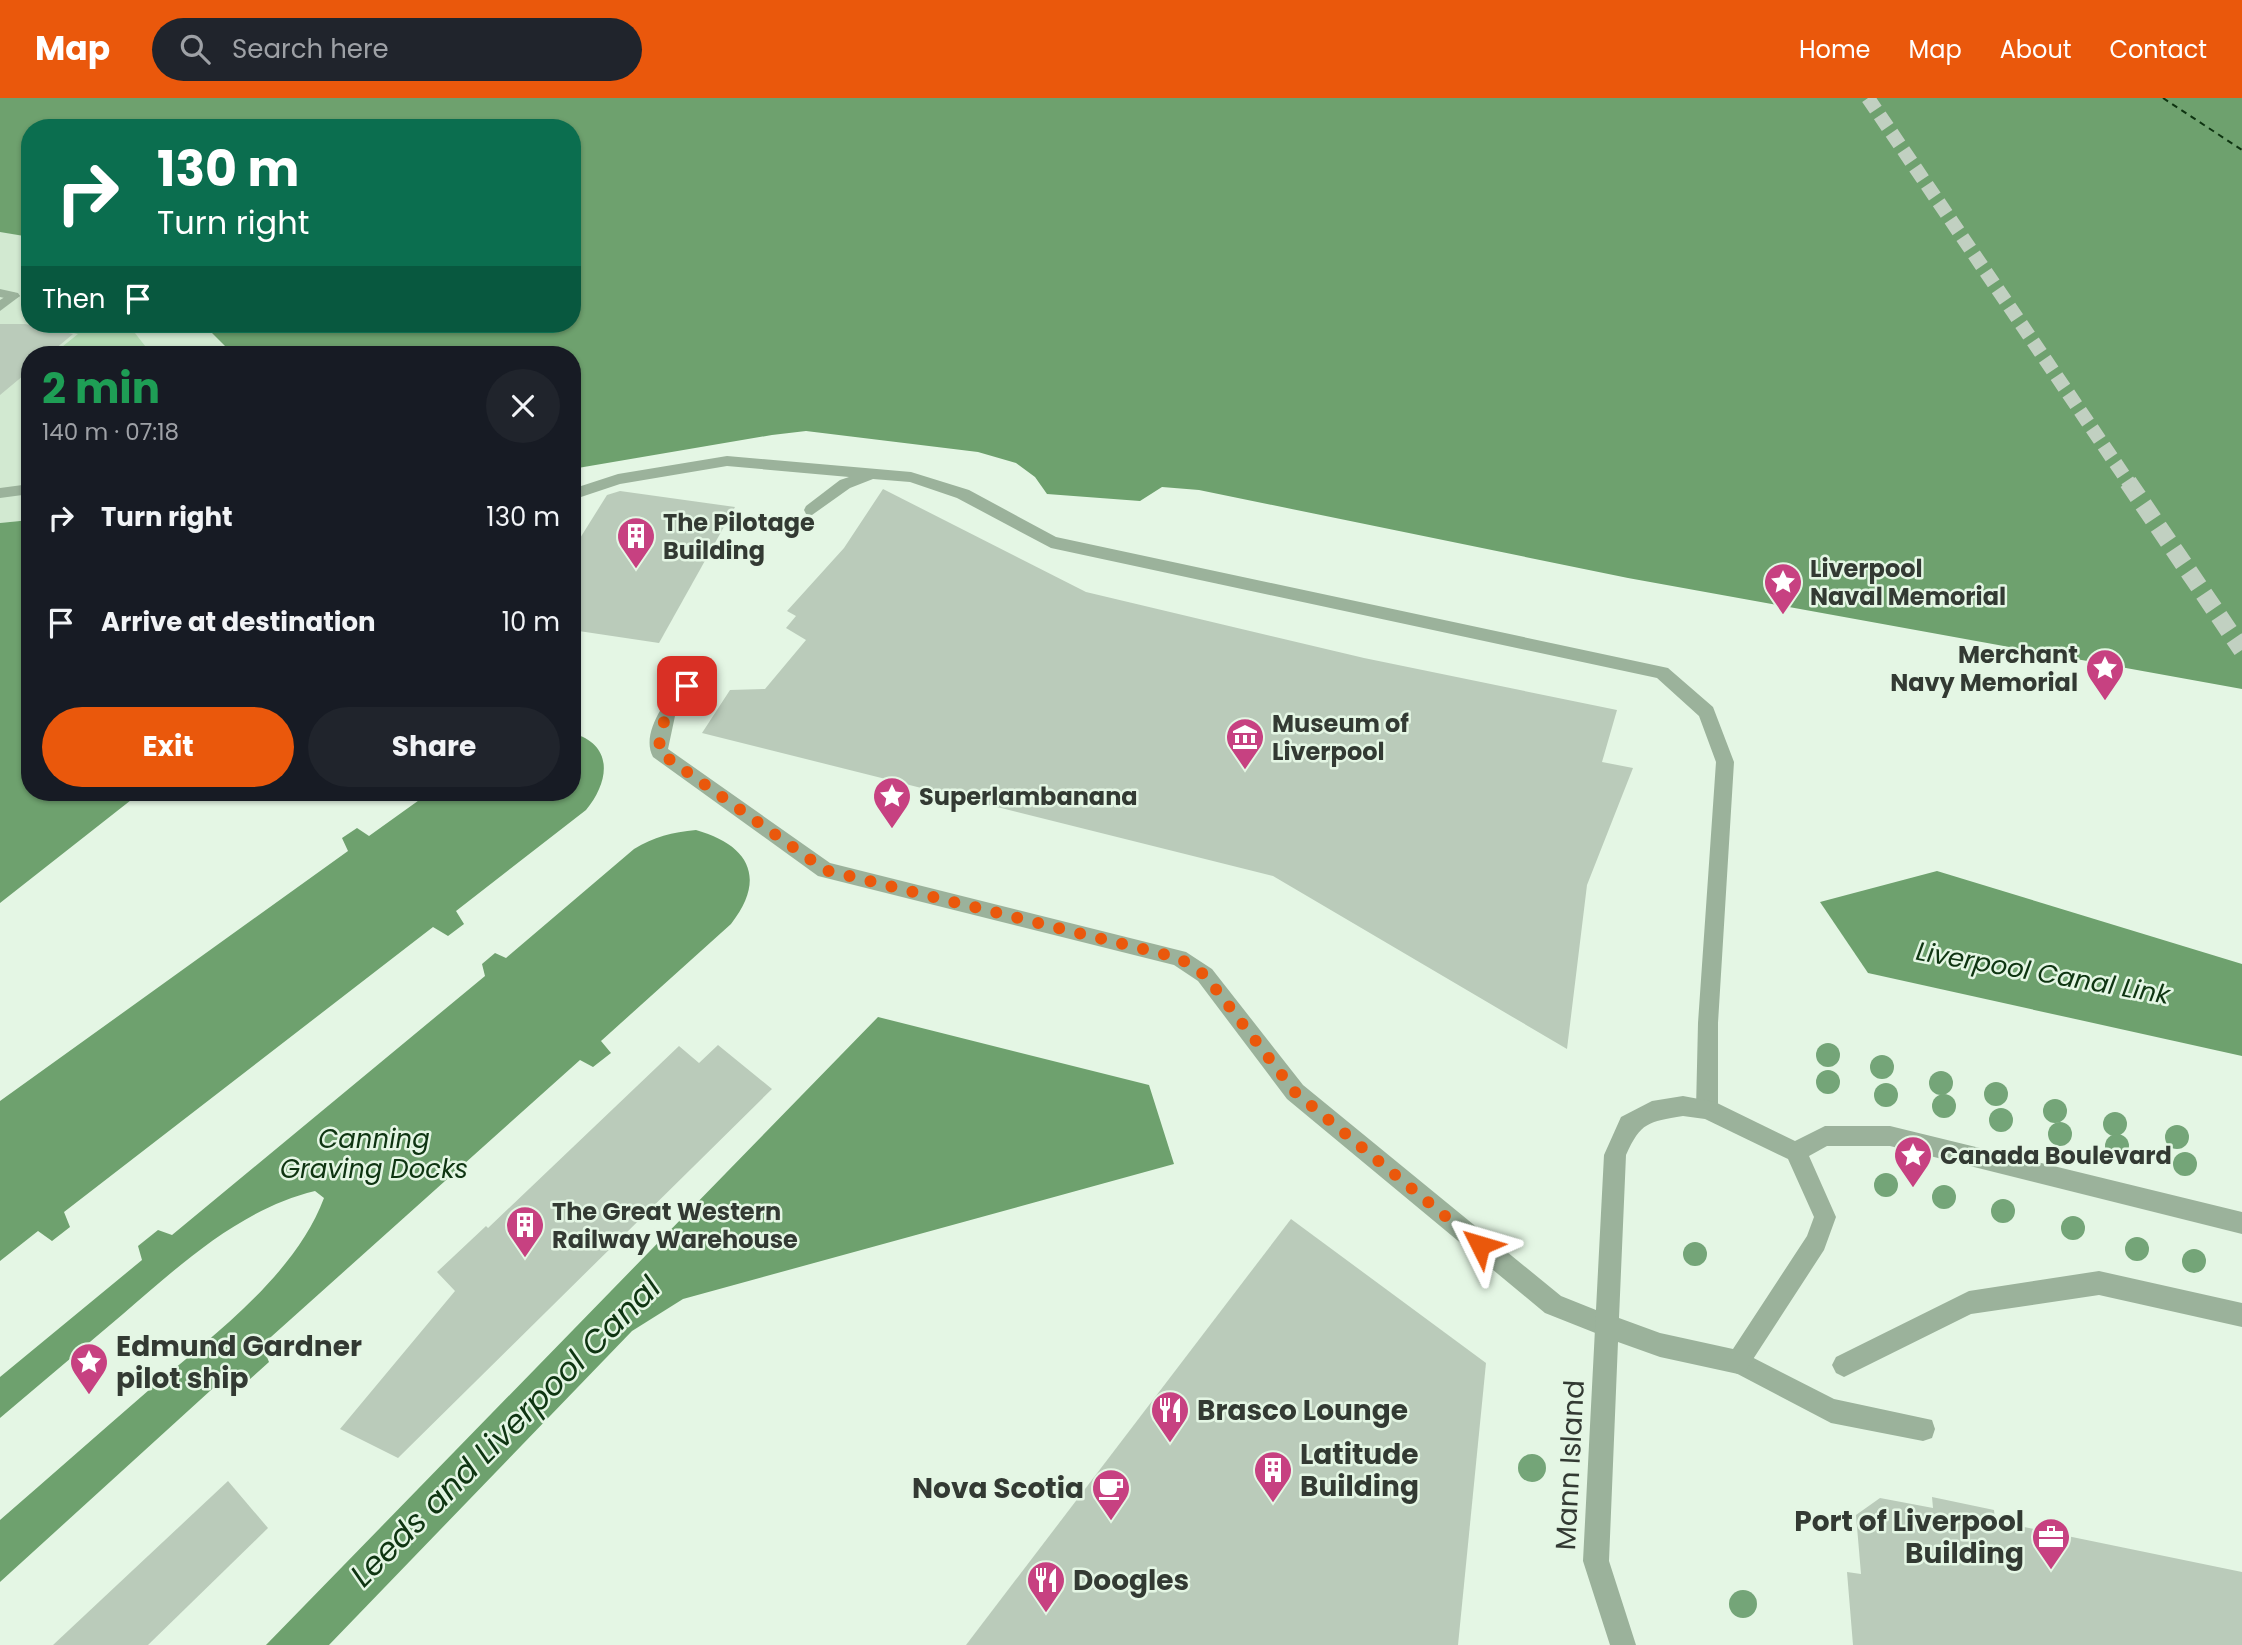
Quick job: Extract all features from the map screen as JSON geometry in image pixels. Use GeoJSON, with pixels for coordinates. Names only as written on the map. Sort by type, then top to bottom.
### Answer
{"type":"FeatureCollection","features":[{"type":"Feature","properties":{"kind":"street"},"geometry":{"type":"LineString","coordinates":[[0,307],[7,294]]}},
{"type":"Feature","properties":{"kind":"street"},"geometry":{"type":"LineString","coordinates":[[581,492],[618,479],[727,460],[911,477],[963,494],[1051,542],[1662,673],[1707,712],[1726,762],[1708,1023],[1707,1110]]}},
{"type":"Feature","properties":{"kind":"street"},"geometry":{"type":"LineString","coordinates":[[812,510],[845,484],[876,472]]}},
{"type":"Feature","properties":{"kind":"street"},"geometry":{"type":"LineString","coordinates":[[0,493],[21,490]]}},
{"type":"Feature","properties":{"kind":"street"},"geometry":{"type":"LineString","coordinates":[[687,686],[668,711],[660,728],[659,752],[825,870],[1179,958],[1205,975],[1295,1092],[1553,1305],[1660,1345],[1738,1362],[1831,1411],[1923,1429]]}},
{"type":"Feature","properties":{"kind":"street"},"geometry":{"type":"LineString","coordinates":[[1608,1326],[1615,1155],[1629,1124],[1652,1111],[1683,1106],[1707,1110],[1796,1152],[1825,1217],[1816,1242],[1738,1362]]}},
{"type":"Feature","properties":{"kind":"street"},"geometry":{"type":"LineString","coordinates":[[1796,1152],[1825,1136],[1890,1136],[2242,1223]]}},
{"type":"Feature","properties":{"kind":"street"},"geometry":{"type":"LineString","coordinates":[[1844,1365],[1969,1303],[2099,1283],[2242,1315]]}},
{"type":"Feature","properties":{"kind":"street","name":"Mann Island"},"geometry":{"type":"LineString","coordinates":[[1608,1326],[1596,1562],[1623,1645]]}},
{"type":"Feature","properties":{"kind":"shaded area"},"geometry":{"type":"Polygon","coordinates":[[[0,231],[21,235],[21,333],[215,333],[228,346],[21,346],[21,521],[0,523],[0,231]]]}},
{"type":"Feature","properties":{"kind":"shaded area"},"geometry":{"type":"Polygon","coordinates":[[[74,333],[135,333],[145,346],[63,346],[78,334],[74,333]]]}},
{"type":"Feature","properties":{"kind":"water"},"geometry":{"type":"Polygon","coordinates":[[[0,98],[2242,98],[2242,689],[1628,578],[1199,490],[1162,487],[1140,501],[1047,494],[1035,477],[1016,463],[978,452],[806,431],[581,467],[581,346],[225,346],[212,333],[581,333],[581,119],[21,119],[21,236],[0,232],[0,98]]]}},
{"type":"Feature","properties":{"kind":"water"},"geometry":{"type":"Polygon","coordinates":[[[21,521],[21,801],[130,801],[0,903],[0,523],[21,521]]]}},
{"type":"Feature","properties":{"kind":"water","name":"Canning Graving Docks"},"geometry":{"type":"Polygon","coordinates":[[[581,737],[596,746],[601,755],[604,765],[600,788],[586,810],[456,911],[464,924],[448,936],[433,927],[64,1212],[70,1227],[52,1241],[38,1231],[0,1261],[0,1101],[348,851],[342,838],[357,828],[369,836],[418,801],[581,801],[581,737]]]}},
{"type":"Feature","properties":{"kind":"water","name":"Canning Graving Docks"},"geometry":{"type":"Polygon","coordinates":[[[696,830],[729,845],[740,854],[747,865],[750,878],[748,892],[731,924],[601,1041],[611,1053],[593,1067],[580,1060],[262,1345],[269,1362],[249,1380],[233,1370],[0,1582],[0,1520],[249,1303],[293,1253],[311,1226],[324,1198],[315,1191],[288,1199],[261,1211],[212,1241],[0,1418],[0,1377],[142,1260],[138,1246],[158,1230],[172,1235],[485,976],[482,964],[495,953],[506,958],[634,849],[664,836],[696,830]]]}},
{"type":"Feature","properties":{"kind":"water","name":"Liverpool Canal Link"},"geometry":{"type":"Polygon","coordinates":[[[1937,871],[2242,964],[2242,1056],[1868,973],[1820,902],[1937,871]]]}},
{"type":"Feature","properties":{"kind":"water","name":"Leeds and Liverpool Canal"},"geometry":{"type":"Polygon","coordinates":[[[878,1017],[1149,1085],[1174,1164],[683,1299],[632,1331],[329,1645],[266,1645],[878,1017]]]}},
{"type":"Feature","properties":{"kind":"building"},"geometry":{"type":"Polygon","coordinates":[[[0,324],[21,324],[21,333],[73,334],[59,346],[21,346],[21,378],[0,395],[0,324]]]}},
{"type":"Feature","properties":{"kind":"building","name":"Museum of Liverpool"},"geometry":{"type":"Polygon","coordinates":[[[883,489],[1086,592],[1364,658],[1617,710],[1602,762],[1633,768],[1587,885],[1567,1049],[1273,876],[702,733],[730,690],[765,689],[806,640],[786,628],[796,616],[787,611],[844,548],[883,489]]]}},
{"type":"Feature","properties":{"kind":"building","name":"The Pilotage Building"},"geometry":{"type":"Polygon","coordinates":[[[620,491],[735,507],[659,643],[581,631],[581,537],[607,495],[620,491]]]}},
{"type":"Feature","properties":{"kind":"building","name":"The Great Western Railway Warehouse"},"geometry":{"type":"Polygon","coordinates":[[[718,1045],[772,1089],[398,1458],[340,1429],[455,1291],[437,1272],[486,1226],[488,1228],[679,1046],[699,1063],[718,1045]]]}},
{"type":"Feature","properties":{"kind":"building","name":"Latitude Building"},"geometry":{"type":"Polygon","coordinates":[[[1291,1219],[1486,1363],[1458,1645],[966,1645],[1291,1219]]]}},
{"type":"Feature","properties":{"kind":"building"},"geometry":{"type":"Polygon","coordinates":[[[228,1481],[268,1528],[148,1645],[53,1645],[228,1481]]]}},
{"type":"Feature","properties":{"kind":"building","name":"Port of Liverpool Building"},"geometry":{"type":"Polygon","coordinates":[[[1932,1497],[1994,1510],[1995,1521],[2242,1572],[2242,1645],[1853,1645],[1847,1572],[1861,1574],[1856,1515],[1880,1498],[1933,1508],[1932,1497]]]}},
{"type":"Feature","properties":{"kind":"ferry route"},"geometry":{"type":"LineString","coordinates":[[2163,98],[2242,150]]}},
{"type":"Feature","properties":{"kind":"tunnel"},"geometry":{"type":"LineString","coordinates":[[1868,98],[2129,483]]}},
{"type":"Feature","properties":{"kind":"tunnel"},"geometry":{"type":"LineString","coordinates":[[2128,482],[2242,650]]}},
{"type":"Feature","properties":{"kind":"place","name":"The Pilotage Building"},"geometry":{"type":"Point","coordinates":[636,570]}},
{"type":"Feature","properties":{"kind":"place","name":"Liverpool Naval Memorial"},"geometry":{"type":"Point","coordinates":[1783,616]}},
{"type":"Feature","properties":{"kind":"place","name":"Merchant Navy Memorial"},"geometry":{"type":"Point","coordinates":[2105,702]}},
{"type":"Feature","properties":{"kind":"place","name":"Museum of Liverpool"},"geometry":{"type":"Point","coordinates":[1245,771]}},
{"type":"Feature","properties":{"kind":"place","name":"Superlambanana"},"geometry":{"type":"Point","coordinates":[892,830]}},
{"type":"Feature","properties":{"kind":"place","name":"Canada Boulevard"},"geometry":{"type":"Point","coordinates":[1913,1189]}},
{"type":"Feature","properties":{"kind":"place","name":"The Great Western Railway Warehouse"},"geometry":{"type":"Point","coordinates":[525,1259]}},
{"type":"Feature","properties":{"kind":"place","name":"Edmund Gardner pilot ship"},"geometry":{"type":"Point","coordinates":[89,1396]}},
{"type":"Feature","properties":{"kind":"place","name":"Brasco Lounge"},"geometry":{"type":"Point","coordinates":[1170,1444]}},
{"type":"Feature","properties":{"kind":"place","name":"Latitude Building"},"geometry":{"type":"Point","coordinates":[1273,1504]}},
{"type":"Feature","properties":{"kind":"place","name":"Nova Scotia"},"geometry":{"type":"Point","coordinates":[1111,1522]}},
{"type":"Feature","properties":{"kind":"place","name":"Port of Liverpool Building"},"geometry":{"type":"Point","coordinates":[2051,1571]}},
{"type":"Feature","properties":{"kind":"place","name":"Doogles"},"geometry":{"type":"Point","coordinates":[1046,1614]}},
{"type":"Feature","properties":{"kind":"route"},"geometry":{"type":"LineString","coordinates":[[687,686],[668,711],[660,728],[659,752],[701,783],[825,870],[1179,958],[1205,975],[1295,1092],[1480,1245]]}}]}
